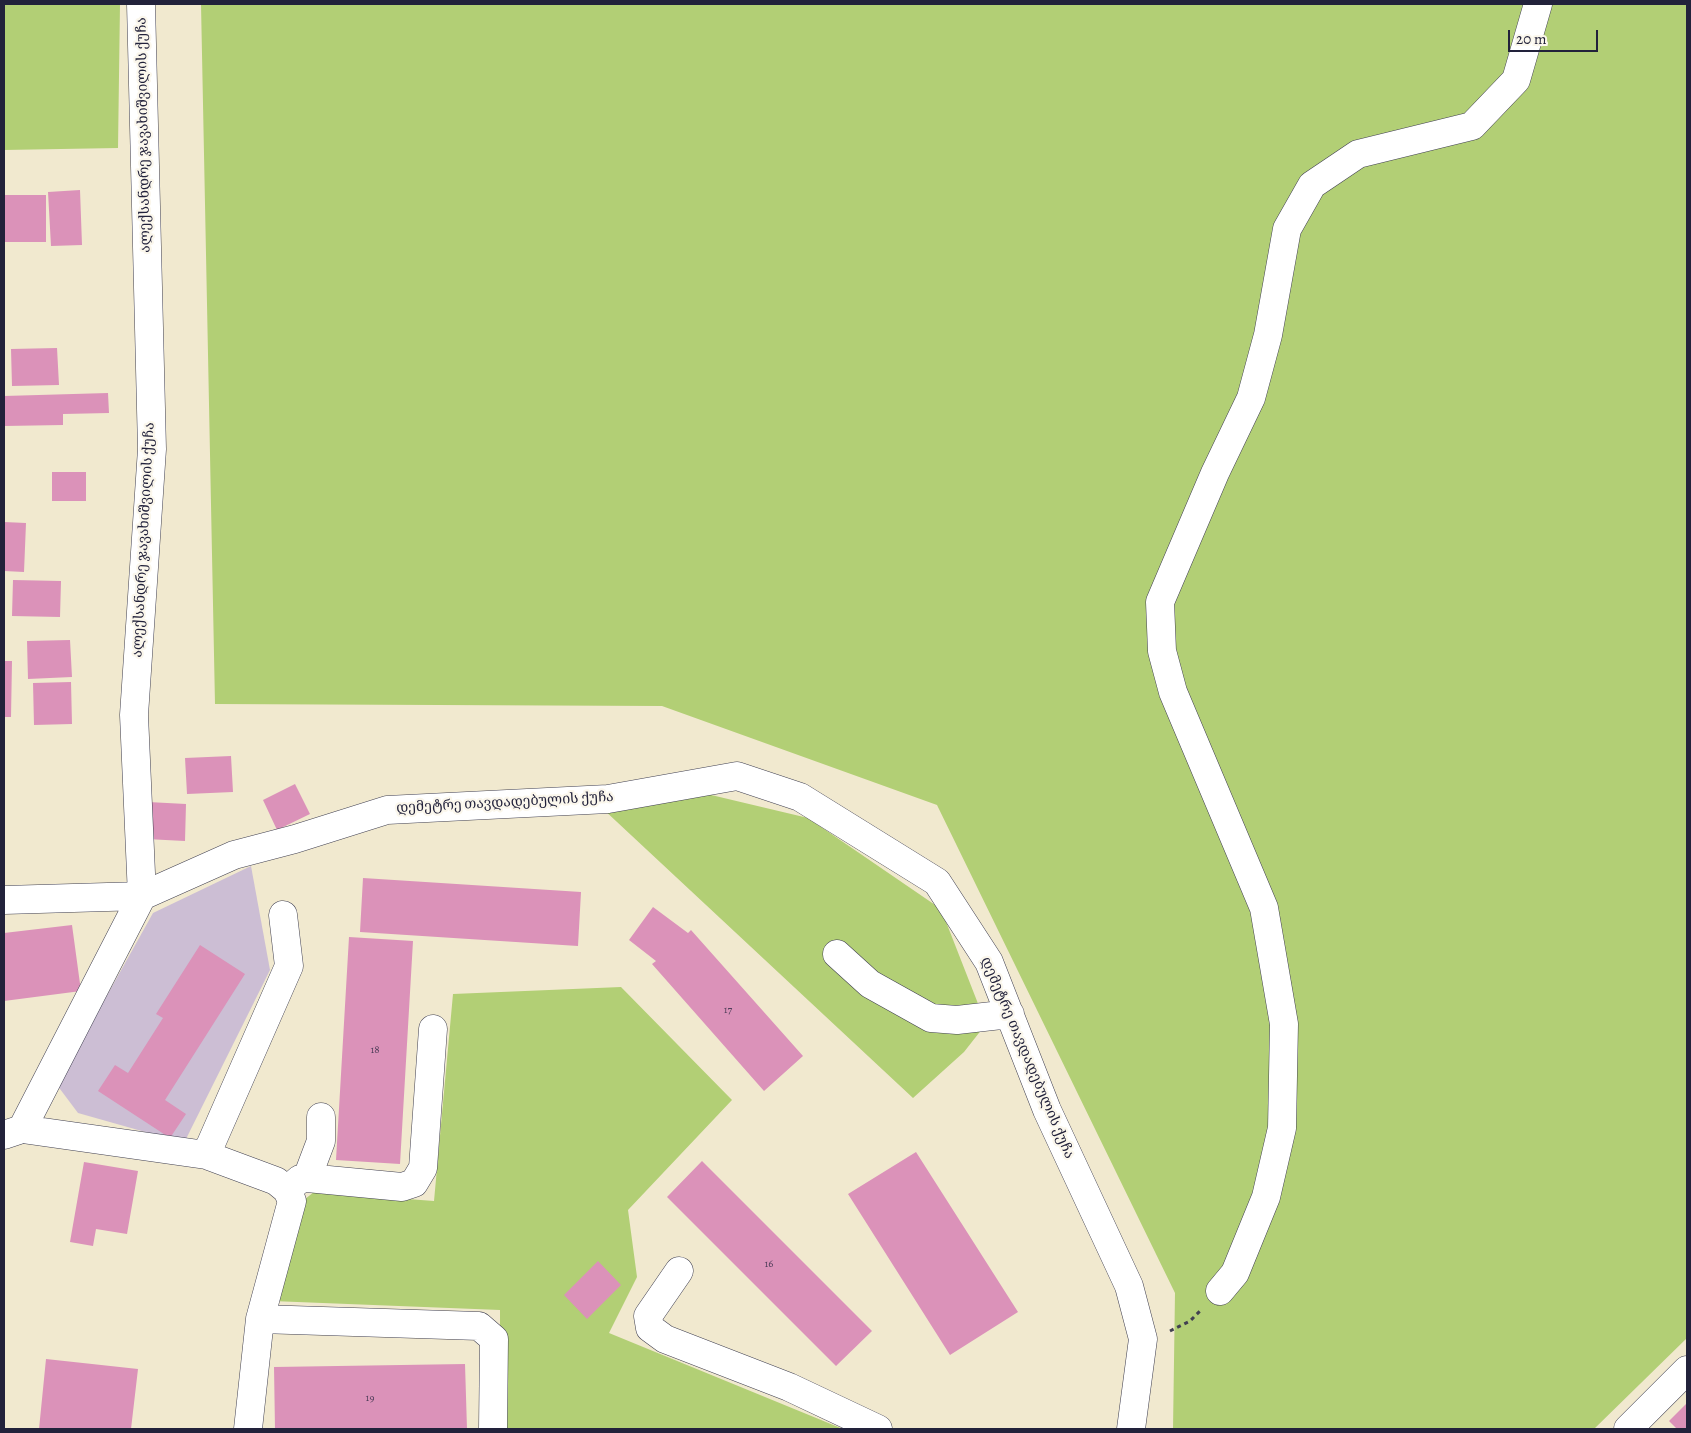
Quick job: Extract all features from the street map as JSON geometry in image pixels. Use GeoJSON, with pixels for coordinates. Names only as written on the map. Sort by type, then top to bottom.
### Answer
{"type":"FeatureCollection","features":[{"type":"Feature","properties":{"kind":"street","name":"ალექსანდრე ჯავახიშვილის ქუჩა"},"geometry":{"type":"LineString","coordinates":[[141,4],[152,449],[134,716],[142,896]]}},
{"type":"Feature","properties":{"kind":"street"},"geometry":{"type":"LineString","coordinates":[[1220,1291],[1235,1273],[1266,1197],[1282,1128],[1284,1024],[1264,908],[1173,692],[1162,651],[1160,602],[1215,473],[1251,398],[1268,335],[1287,229],[1312,186],[1358,154],[1472,126],[1516,80],[1538,4]]}},
{"type":"Feature","properties":{"kind":"street","name":"დემეტრე თავდადებულის ქუჩა"},"geometry":{"type":"LineString","coordinates":[[4,900],[142,896],[234,855],[295,839],[386,810],[608,799],[737,776],[800,797],[937,882],[989,962],[1046,1110],[1151,1337],[1128,1428]]}},
{"type":"Feature","properties":{"kind":"street"},"geometry":{"type":"LineString","coordinates":[[142,896],[13,1132],[206,1155],[276,1181],[297,1184],[402,1187],[414,1183],[423,1168],[433,1029]]}},
{"type":"Feature","properties":{"kind":"street"},"geometry":{"type":"LineString","coordinates":[[206,1155],[289,966],[283,915]]}},
{"type":"Feature","properties":{"kind":"street"},"geometry":{"type":"LineString","coordinates":[[837,954],[870,984],[931,1018],[957,1020],[1010,1014]]}},
{"type":"Feature","properties":{"kind":"street"},"geometry":{"type":"LineString","coordinates":[[248,1429],[260,1319],[297,1184],[321,1141],[320,1117]]}},
{"type":"Feature","properties":{"kind":"street"},"geometry":{"type":"LineString","coordinates":[[679,1271],[648,1316],[650,1328],[665,1340],[789,1387],[878,1429]]}},
{"type":"Feature","properties":{"kind":"street"},"geometry":{"type":"LineString","coordinates":[[260,1319],[479,1326],[494,1339],[492,1429]]}},
{"type":"Feature","properties":{"kind":"street"},"geometry":{"type":"LineString","coordinates":[[1632,1428],[1687,1370]]}},
{"type":"Feature","properties":{"kind":"path"},"geometry":{"type":"LineString","coordinates":[[1151,1337],[1190,1321],[1220,1291]]}},
{"type":"Feature","properties":{"kind":"shaded area"},"geometry":{"type":"Polygon","coordinates":[[[251,866],[270,970],[184,1143],[78,1113],[57,1085],[153,913],[251,866]]]}},
{"type":"Feature","properties":{"kind":"green space"},"geometry":{"type":"Polygon","coordinates":[[[4,4],[120,4],[118,148],[4,150],[4,4]]]}},
{"type":"Feature","properties":{"kind":"green space"},"geometry":{"type":"Polygon","coordinates":[[[201,4],[1687,4],[1687,1338],[1594,1429],[1173,1429],[1175,1293],[937,805],[662,706],[215,704],[201,4]]]}},
{"type":"Feature","properties":{"kind":"green space"},"geometry":{"type":"Polygon","coordinates":[[[707,794],[808,818],[941,909],[986,1024],[964,1052],[913,1098],[602,808],[707,794]]]}},
{"type":"Feature","properties":{"kind":"green space"},"geometry":{"type":"Polygon","coordinates":[[[621,987],[732,1100],[628,1210],[637,1277],[609,1333],[843,1429],[500,1429],[500,1310],[272,1301],[291,1210],[314,1192],[434,1201],[453,994],[621,987]]]}},
{"type":"Feature","properties":{"kind":"building"},"geometry":{"type":"Polygon","coordinates":[[[80,190],[82,245],[51,246],[48,192],[80,190]]]}},
{"type":"Feature","properties":{"kind":"building"},"geometry":{"type":"Polygon","coordinates":[[[4,195],[46,195],[46,242],[4,242],[4,195]]]}},
{"type":"Feature","properties":{"kind":"building"},"geometry":{"type":"Polygon","coordinates":[[[57,348],[59,385],[12,386],[11,349],[57,348]]]}},
{"type":"Feature","properties":{"kind":"building"},"geometry":{"type":"Polygon","coordinates":[[[108,393],[109,413],[63,414],[63,425],[4,426],[4,396],[108,393]]]}},
{"type":"Feature","properties":{"kind":"building"},"geometry":{"type":"Polygon","coordinates":[[[52,472],[86,472],[86,501],[52,501],[52,472]]]}},
{"type":"Feature","properties":{"kind":"building"},"geometry":{"type":"Polygon","coordinates":[[[4,522],[26,523],[24,572],[4,571],[4,522]]]}},
{"type":"Feature","properties":{"kind":"building"},"geometry":{"type":"Polygon","coordinates":[[[13,580],[61,581],[60,617],[12,616],[13,580]]]}},
{"type":"Feature","properties":{"kind":"building"},"geometry":{"type":"Polygon","coordinates":[[[70,640],[72,677],[28,679],[27,641],[70,640]]]}},
{"type":"Feature","properties":{"kind":"building"},"geometry":{"type":"Polygon","coordinates":[[[4,661],[12,661],[11,717],[4,717],[4,661]]]}},
{"type":"Feature","properties":{"kind":"building"},"geometry":{"type":"Polygon","coordinates":[[[71,682],[72,724],[34,725],[33,683],[71,682]]]}},
{"type":"Feature","properties":{"kind":"building"},"geometry":{"type":"Polygon","coordinates":[[[231,756],[233,792],[187,794],[185,758],[231,756]]]}},
{"type":"Feature","properties":{"kind":"building"},"geometry":{"type":"Polygon","coordinates":[[[295,784],[310,814],[277,830],[263,800],[295,784]]]}},
{"type":"Feature","properties":{"kind":"building"},"geometry":{"type":"Polygon","coordinates":[[[148,802],[186,804],[185,841],[146,839],[148,802]]]}},
{"type":"Feature","properties":{"kind":"building"},"geometry":{"type":"Polygon","coordinates":[[[363,878],[581,892],[578,946],[360,932],[363,878]]]}},
{"type":"Feature","properties":{"kind":"building"},"geometry":{"type":"Polygon","coordinates":[[[653,907],[688,933],[691,930],[803,1056],[764,1091],[652,964],[656,961],[629,940],[653,907]]]}},
{"type":"Feature","properties":{"kind":"building"},"geometry":{"type":"Polygon","coordinates":[[[72,925],[81,991],[4,1001],[4,933],[72,925]]]}},
{"type":"Feature","properties":{"kind":"building"},"geometry":{"type":"Polygon","coordinates":[[[349,937],[413,941],[400,1164],[336,1160],[349,937]]]}},
{"type":"Feature","properties":{"kind":"building"},"geometry":{"type":"Polygon","coordinates":[[[200,945],[245,974],[165,1100],[186,1114],[170,1138],[98,1091],[115,1065],[128,1073],[163,1018],[156,1014],[200,945]]]}},
{"type":"Feature","properties":{"kind":"building"},"geometry":{"type":"Polygon","coordinates":[[[916,1152],[1018,1312],[950,1355],[848,1194],[916,1152]]]}},
{"type":"Feature","properties":{"kind":"building"},"geometry":{"type":"Polygon","coordinates":[[[702,1161],[872,1331],[836,1366],[667,1197],[702,1161]]]}},
{"type":"Feature","properties":{"kind":"building"},"geometry":{"type":"Polygon","coordinates":[[[84,1162],[138,1171],[127,1234],[96,1229],[93,1246],[70,1242],[84,1162]]]}},
{"type":"Feature","properties":{"kind":"building"},"geometry":{"type":"Polygon","coordinates":[[[598,1261],[621,1285],[587,1319],[564,1295],[598,1261]]]}},
{"type":"Feature","properties":{"kind":"building"},"geometry":{"type":"Polygon","coordinates":[[[46,1359],[138,1369],[131,1429],[39,1429],[46,1359]]]}},
{"type":"Feature","properties":{"kind":"building"},"geometry":{"type":"Polygon","coordinates":[[[465,1364],[467,1429],[275,1429],[274,1367],[465,1364]]]}},
{"type":"Feature","properties":{"kind":"building"},"geometry":{"type":"Polygon","coordinates":[[[1687,1403],[1687,1429],[1677,1429],[1669,1421],[1687,1403]]]}}]}
